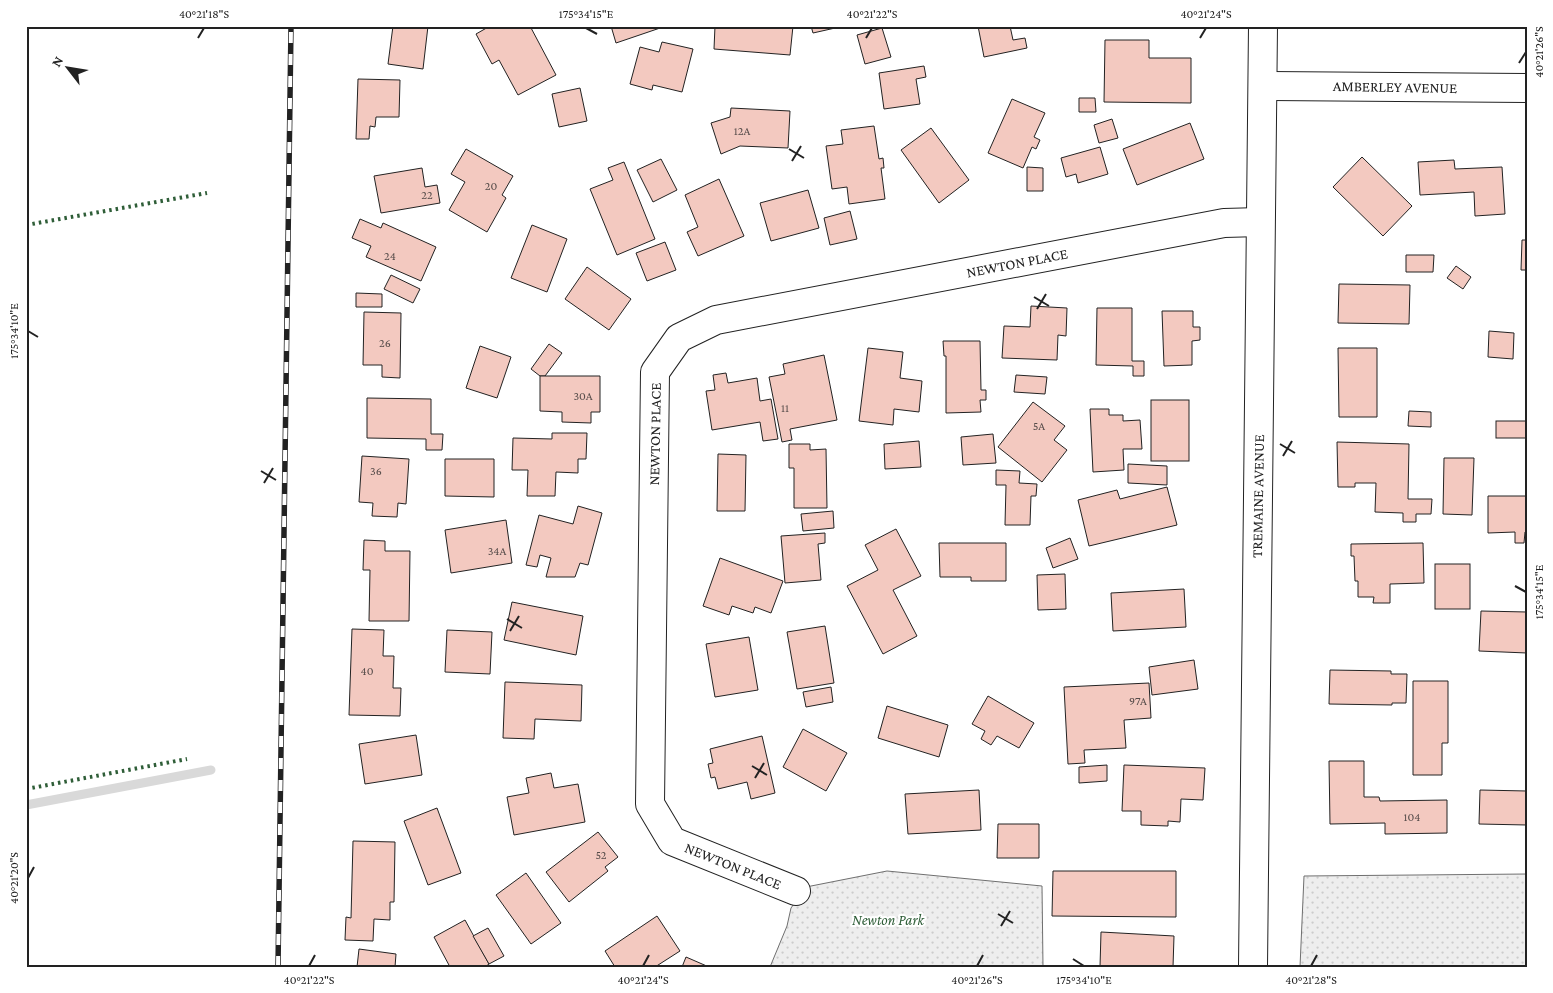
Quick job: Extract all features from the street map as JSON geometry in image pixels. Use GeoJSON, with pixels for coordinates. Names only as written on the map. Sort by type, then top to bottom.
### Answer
{"type":"FeatureCollection","features":[{"type":"Feature","properties":{"kind":"street","name":"TREMAINE AVENUE"},"geometry":{"type":"LineString","coordinates":[[1253,967],[1263,26]]}},
{"type":"Feature","properties":{"kind":"street","name":"AMBERLEY AVENUE"},"geometry":{"type":"LineString","coordinates":[[1262,86],[1527,88]]}},
{"type":"Feature","properties":{"kind":"street","name":"NEWTON PLACE"},"geometry":{"type":"LineString","coordinates":[[796,891],[672,841],[650,804],[655,372],[679,338],[716,320],[1224,223],[1260,222]]}},
{"type":"Feature","properties":{"kind":"green space","name":"Newton Park"},"geometry":{"type":"Polygon","coordinates":[[[887,871],[1042,886],[1043,967],[770,967],[787,926],[791,908],[806,887],[887,871]]]}},
{"type":"Feature","properties":{"kind":"green space"},"geometry":{"type":"Polygon","coordinates":[[[1527,874],[1527,967],[1300,967],[1304,876],[1527,874]]]}},
{"type":"Feature","properties":{"kind":"building"},"geometry":{"type":"Polygon","coordinates":[[[393,26],[428,26],[423,69],[388,64],[393,26]]]}},
{"type":"Feature","properties":{"kind":"building"},"geometry":{"type":"Polygon","coordinates":[[[490,26],[530,26],[556,75],[518,95],[499,60],[492,64],[476,34],[490,26]]]}},
{"type":"Feature","properties":{"kind":"building"},"geometry":{"type":"Polygon","coordinates":[[[611,26],[666,26],[616,43],[611,26]]]}},
{"type":"Feature","properties":{"kind":"building"},"geometry":{"type":"Polygon","coordinates":[[[715,26],[793,26],[790,55],[714,49],[715,26]]]}},
{"type":"Feature","properties":{"kind":"building"},"geometry":{"type":"Polygon","coordinates":[[[811,26],[844,26],[813,33],[811,26]]]}},
{"type":"Feature","properties":{"kind":"building"},"geometry":{"type":"Polygon","coordinates":[[[978,26],[1010,26],[1013,40],[1025,38],[1027,48],[984,57],[978,26]]]}},
{"type":"Feature","properties":{"kind":"building"},"geometry":{"type":"Polygon","coordinates":[[[882,28],[891,57],[865,64],[857,35],[882,28]]]}},
{"type":"Feature","properties":{"kind":"building"},"geometry":{"type":"Polygon","coordinates":[[[1105,40],[1149,40],[1149,58],[1191,58],[1191,103],[1104,102],[1105,40]]]}},
{"type":"Feature","properties":{"kind":"building"},"geometry":{"type":"Polygon","coordinates":[[[662,42],[693,49],[682,92],[653,85],[652,90],[630,84],[640,47],[659,52],[662,42]]]}},
{"type":"Feature","properties":{"kind":"building"},"geometry":{"type":"Polygon","coordinates":[[[924,66],[926,77],[916,79],[920,104],[884,109],[879,73],[924,66]]]}},
{"type":"Feature","properties":{"kind":"building"},"geometry":{"type":"Polygon","coordinates":[[[358,79],[400,80],[399,117],[376,117],[375,127],[370,126],[369,139],[356,139],[358,79]]]}},
{"type":"Feature","properties":{"kind":"building"},"geometry":{"type":"Polygon","coordinates":[[[580,88],[587,121],[559,127],[552,94],[580,88]]]}},
{"type":"Feature","properties":{"kind":"building"},"geometry":{"type":"Polygon","coordinates":[[[1079,98],[1095,98],[1096,112],[1079,112],[1079,98]]]}},
{"type":"Feature","properties":{"kind":"building"},"geometry":{"type":"Polygon","coordinates":[[[1012,99],[1045,113],[1034,137],[1040,140],[1036,149],[1032,147],[1023,168],[988,153],[1012,99]]]}},
{"type":"Feature","properties":{"kind":"building"},"geometry":{"type":"Polygon","coordinates":[[[731,108],[790,111],[788,148],[740,146],[721,154],[711,123],[730,117],[731,108]]]}},
{"type":"Feature","properties":{"kind":"building"},"geometry":{"type":"Polygon","coordinates":[[[1112,119],[1118,138],[1099,143],[1094,125],[1112,119]]]}},
{"type":"Feature","properties":{"kind":"building"},"geometry":{"type":"Polygon","coordinates":[[[1190,123],[1204,159],[1137,185],[1123,149],[1190,123]]]}},
{"type":"Feature","properties":{"kind":"building"},"geometry":{"type":"Polygon","coordinates":[[[874,126],[879,159],[883,158],[884,168],[881,168],[885,199],[849,204],[847,187],[832,189],[826,146],[843,144],[841,130],[874,126]]]}},
{"type":"Feature","properties":{"kind":"building"},"geometry":{"type":"Polygon","coordinates":[[[931,128],[969,180],[939,203],[901,150],[931,128]]]}},
{"type":"Feature","properties":{"kind":"building"},"geometry":{"type":"Polygon","coordinates":[[[1100,147],[1108,174],[1078,183],[1076,174],[1066,177],[1061,158],[1100,147]]]}},
{"type":"Feature","properties":{"kind":"building"},"geometry":{"type":"Polygon","coordinates":[[[466,149],[513,176],[502,195],[506,198],[487,232],[449,210],[465,182],[451,174],[466,149]]]}},
{"type":"Feature","properties":{"kind":"building"},"geometry":{"type":"Polygon","coordinates":[[[1362,157],[1412,206],[1383,236],[1333,187],[1362,157]]]}},
{"type":"Feature","properties":{"kind":"building"},"geometry":{"type":"Polygon","coordinates":[[[661,159],[677,190],[653,202],[637,170],[661,159]]]}},
{"type":"Feature","properties":{"kind":"building"},"geometry":{"type":"Polygon","coordinates":[[[1454,160],[1455,169],[1502,167],[1505,214],[1475,216],[1474,192],[1420,195],[1418,162],[1454,160]]]}},
{"type":"Feature","properties":{"kind":"building"},"geometry":{"type":"Polygon","coordinates":[[[624,162],[655,239],[617,255],[590,189],[613,180],[608,168],[624,162]]]}},
{"type":"Feature","properties":{"kind":"building"},"geometry":{"type":"Polygon","coordinates":[[[1027,167],[1043,168],[1043,191],[1027,191],[1027,167]]]}},
{"type":"Feature","properties":{"kind":"building"},"geometry":{"type":"Polygon","coordinates":[[[422,168],[425,187],[437,185],[440,203],[381,213],[374,176],[422,168]]]}},
{"type":"Feature","properties":{"kind":"building"},"geometry":{"type":"Polygon","coordinates":[[[719,179],[744,236],[698,256],[687,232],[698,227],[685,195],[719,179]]]}},
{"type":"Feature","properties":{"kind":"building"},"geometry":{"type":"Polygon","coordinates":[[[808,190],[819,228],[771,241],[760,203],[808,190]]]}},
{"type":"Feature","properties":{"kind":"building"},"geometry":{"type":"Polygon","coordinates":[[[850,211],[857,239],[830,245],[824,218],[850,211]]]}},
{"type":"Feature","properties":{"kind":"building"},"geometry":{"type":"Polygon","coordinates":[[[360,219],[381,228],[383,223],[436,247],[421,281],[366,257],[371,246],[352,238],[360,219]]]}},
{"type":"Feature","properties":{"kind":"building"},"geometry":{"type":"Polygon","coordinates":[[[532,225],[567,239],[547,292],[511,278],[532,225]]]}},
{"type":"Feature","properties":{"kind":"building"},"geometry":{"type":"Polygon","coordinates":[[[1522,240],[1527,240],[1527,270],[1521,270],[1522,240]]]}},
{"type":"Feature","properties":{"kind":"building"},"geometry":{"type":"Polygon","coordinates":[[[665,242],[676,270],[647,281],[636,253],[665,242]]]}},
{"type":"Feature","properties":{"kind":"building"},"geometry":{"type":"Polygon","coordinates":[[[1406,255],[1434,255],[1433,272],[1406,272],[1406,255]]]}},
{"type":"Feature","properties":{"kind":"building"},"geometry":{"type":"Polygon","coordinates":[[[1456,266],[1471,277],[1463,289],[1447,278],[1456,266]]]}},
{"type":"Feature","properties":{"kind":"building"},"geometry":{"type":"Polygon","coordinates":[[[587,267],[631,299],[609,330],[565,299],[587,267]]]}},
{"type":"Feature","properties":{"kind":"building"},"geometry":{"type":"Polygon","coordinates":[[[391,275],[420,289],[413,303],[384,289],[391,275]]]}},
{"type":"Feature","properties":{"kind":"building"},"geometry":{"type":"Polygon","coordinates":[[[1339,284],[1410,285],[1409,324],[1338,323],[1339,284]]]}},
{"type":"Feature","properties":{"kind":"building"},"geometry":{"type":"Polygon","coordinates":[[[356,293],[382,294],[382,307],[356,307],[356,293]]]}},
{"type":"Feature","properties":{"kind":"building"},"geometry":{"type":"Polygon","coordinates":[[[1031,306],[1067,308],[1066,336],[1058,335],[1057,360],[1002,358],[1004,326],[1030,327],[1031,306]]]}},
{"type":"Feature","properties":{"kind":"building"},"geometry":{"type":"Polygon","coordinates":[[[1097,308],[1132,308],[1132,361],[1144,361],[1144,376],[1133,376],[1133,366],[1096,365],[1097,308]]]}},
{"type":"Feature","properties":{"kind":"building"},"geometry":{"type":"Polygon","coordinates":[[[1162,311],[1193,311],[1193,327],[1200,327],[1200,340],[1192,341],[1192,365],[1164,366],[1162,311]]]}},
{"type":"Feature","properties":{"kind":"building"},"geometry":{"type":"Polygon","coordinates":[[[364,312],[401,313],[400,378],[382,377],[382,365],[363,365],[364,312]]]}},
{"type":"Feature","properties":{"kind":"building"},"geometry":{"type":"Polygon","coordinates":[[[1489,331],[1514,333],[1513,359],[1488,357],[1489,331]]]}},
{"type":"Feature","properties":{"kind":"building"},"geometry":{"type":"Polygon","coordinates":[[[943,341],[980,341],[981,390],[986,390],[986,400],[980,400],[981,412],[946,413],[946,356],[944,356],[943,341]]]}},
{"type":"Feature","properties":{"kind":"building"},"geometry":{"type":"Polygon","coordinates":[[[549,344],[562,353],[545,376],[540,376],[531,369],[549,344]]]}},
{"type":"Feature","properties":{"kind":"building"},"geometry":{"type":"Polygon","coordinates":[[[480,346],[511,357],[497,398],[466,388],[480,346]]]}},
{"type":"Feature","properties":{"kind":"building"},"geometry":{"type":"Polygon","coordinates":[[[868,348],[903,352],[900,378],[922,381],[919,412],[894,409],[893,425],[859,421],[868,348]]]}},
{"type":"Feature","properties":{"kind":"building"},"geometry":{"type":"Polygon","coordinates":[[[1338,348],[1377,348],[1377,417],[1339,417],[1338,348]]]}},
{"type":"Feature","properties":{"kind":"building"},"geometry":{"type":"Polygon","coordinates":[[[824,355],[837,420],[790,429],[792,440],[782,442],[769,377],[785,374],[783,364],[824,355]]]}},
{"type":"Feature","properties":{"kind":"building"},"geometry":{"type":"Polygon","coordinates":[[[726,373],[728,383],[757,378],[760,401],[771,399],[778,439],[763,441],[760,422],[712,430],[706,391],[715,390],[713,375],[726,373]]]}},
{"type":"Feature","properties":{"kind":"building"},"geometry":{"type":"Polygon","coordinates":[[[1016,375],[1047,377],[1045,394],[1014,392],[1016,375]]]}},
{"type":"Feature","properties":{"kind":"building"},"geometry":{"type":"Polygon","coordinates":[[[540,376],[600,376],[600,412],[591,412],[591,423],[562,422],[562,412],[540,411],[540,376]]]}},
{"type":"Feature","properties":{"kind":"building"},"geometry":{"type":"Polygon","coordinates":[[[367,398],[431,399],[431,434],[443,434],[442,450],[426,450],[426,439],[367,438],[367,398]]]}},
{"type":"Feature","properties":{"kind":"building"},"geometry":{"type":"Polygon","coordinates":[[[1151,400],[1189,400],[1189,461],[1151,461],[1151,400]]]}},
{"type":"Feature","properties":{"kind":"building"},"geometry":{"type":"Polygon","coordinates":[[[1033,402],[1065,426],[1054,440],[1067,450],[1042,482],[998,447],[1033,402]]]}},
{"type":"Feature","properties":{"kind":"building"},"geometry":{"type":"Polygon","coordinates":[[[1090,409],[1109,409],[1109,415],[1123,415],[1123,421],[1140,420],[1142,449],[1123,449],[1124,470],[1093,472],[1090,409]]]}},
{"type":"Feature","properties":{"kind":"building"},"geometry":{"type":"Polygon","coordinates":[[[1409,411],[1431,412],[1431,427],[1408,426],[1409,411]]]}},
{"type":"Feature","properties":{"kind":"building"},"geometry":{"type":"Polygon","coordinates":[[[1496,421],[1527,421],[1527,438],[1496,438],[1496,421]]]}},
{"type":"Feature","properties":{"kind":"building"},"geometry":{"type":"Polygon","coordinates":[[[552,433],[587,433],[586,459],[578,459],[578,473],[556,472],[555,496],[527,496],[528,470],[512,470],[513,438],[552,439],[552,433]]]}},
{"type":"Feature","properties":{"kind":"building"},"geometry":{"type":"Polygon","coordinates":[[[993,434],[996,463],[963,465],[961,437],[993,434]]]}},
{"type":"Feature","properties":{"kind":"building"},"geometry":{"type":"Polygon","coordinates":[[[919,441],[921,467],[885,469],[884,444],[919,441]]]}},
{"type":"Feature","properties":{"kind":"building"},"geometry":{"type":"Polygon","coordinates":[[[1337,442],[1409,444],[1408,499],[1432,499],[1431,514],[1416,514],[1416,522],[1403,522],[1403,513],[1375,512],[1376,483],[1355,483],[1355,487],[1338,487],[1337,442]]]}},
{"type":"Feature","properties":{"kind":"building"},"geometry":{"type":"Polygon","coordinates":[[[789,444],[810,444],[810,450],[826,449],[827,508],[794,508],[794,468],[789,468],[789,444]]]}},
{"type":"Feature","properties":{"kind":"building"},"geometry":{"type":"Polygon","coordinates":[[[718,454],[746,455],[745,511],[717,511],[718,454]]]}},
{"type":"Feature","properties":{"kind":"building"},"geometry":{"type":"Polygon","coordinates":[[[362,456],[409,459],[406,504],[398,503],[397,517],[372,516],[373,503],[359,502],[362,456]]]}},
{"type":"Feature","properties":{"kind":"building"},"geometry":{"type":"Polygon","coordinates":[[[1444,458],[1474,458],[1472,515],[1443,514],[1444,458]]]}},
{"type":"Feature","properties":{"kind":"building"},"geometry":{"type":"Polygon","coordinates":[[[445,459],[494,459],[494,497],[445,496],[445,459]]]}},
{"type":"Feature","properties":{"kind":"building"},"geometry":{"type":"Polygon","coordinates":[[[1128,464],[1167,466],[1167,485],[1128,483],[1128,464]]]}},
{"type":"Feature","properties":{"kind":"building"},"geometry":{"type":"Polygon","coordinates":[[[996,470],[1020,471],[1019,483],[1037,484],[1036,496],[1031,496],[1030,525],[1005,525],[1006,485],[996,485],[996,470]]]}},
{"type":"Feature","properties":{"kind":"building"},"geometry":{"type":"Polygon","coordinates":[[[1167,487],[1177,525],[1089,546],[1078,500],[1117,490],[1120,499],[1167,487]]]}},
{"type":"Feature","properties":{"kind":"building"},"geometry":{"type":"Polygon","coordinates":[[[1488,496],[1527,496],[1527,532],[1525,532],[1524,543],[1515,543],[1515,532],[1488,533],[1488,496]]]}},
{"type":"Feature","properties":{"kind":"building"},"geometry":{"type":"Polygon","coordinates":[[[578,506],[602,513],[588,565],[580,563],[575,577],[546,577],[551,558],[540,555],[537,567],[526,565],[539,515],[573,524],[578,506]]]}},
{"type":"Feature","properties":{"kind":"building"},"geometry":{"type":"Polygon","coordinates":[[[833,511],[834,528],[803,531],[801,514],[833,511]]]}},
{"type":"Feature","properties":{"kind":"building"},"geometry":{"type":"Polygon","coordinates":[[[506,520],[512,563],[451,573],[445,530],[506,520]]]}},
{"type":"Feature","properties":{"kind":"building"},"geometry":{"type":"Polygon","coordinates":[[[896,529],[921,576],[893,590],[917,636],[883,654],[847,586],[878,570],[865,545],[896,529]]]}},
{"type":"Feature","properties":{"kind":"building"},"geometry":{"type":"Polygon","coordinates":[[[825,533],[825,543],[818,544],[821,580],[785,583],[781,536],[825,533]]]}},
{"type":"Feature","properties":{"kind":"building"},"geometry":{"type":"Polygon","coordinates":[[[1070,538],[1078,559],[1053,568],[1046,548],[1070,538]]]}},
{"type":"Feature","properties":{"kind":"building"},"geometry":{"type":"Polygon","coordinates":[[[364,540],[385,541],[385,551],[410,551],[409,621],[369,621],[370,570],[363,570],[364,540]]]}},
{"type":"Feature","properties":{"kind":"building"},"geometry":{"type":"Polygon","coordinates":[[[939,543],[1006,543],[1006,581],[971,581],[971,577],[940,577],[939,543]]]}},
{"type":"Feature","properties":{"kind":"building"},"geometry":{"type":"Polygon","coordinates":[[[1423,543],[1424,583],[1390,584],[1390,603],[1373,603],[1374,597],[1358,597],[1358,581],[1355,581],[1354,556],[1351,556],[1351,544],[1423,543]]]}},
{"type":"Feature","properties":{"kind":"building"},"geometry":{"type":"Polygon","coordinates":[[[720,558],[783,581],[771,613],[755,607],[753,613],[732,606],[729,615],[703,606],[720,558]]]}},
{"type":"Feature","properties":{"kind":"building"},"geometry":{"type":"Polygon","coordinates":[[[1435,564],[1470,564],[1470,609],[1435,609],[1435,564]]]}},
{"type":"Feature","properties":{"kind":"building"},"geometry":{"type":"Polygon","coordinates":[[[1065,574],[1066,609],[1038,610],[1037,575],[1065,574]]]}},
{"type":"Feature","properties":{"kind":"building"},"geometry":{"type":"Polygon","coordinates":[[[1184,589],[1186,627],[1113,631],[1111,593],[1184,589]]]}},
{"type":"Feature","properties":{"kind":"building"},"geometry":{"type":"Polygon","coordinates":[[[512,602],[583,616],[576,655],[504,640],[512,602]]]}},
{"type":"Feature","properties":{"kind":"building"},"geometry":{"type":"Polygon","coordinates":[[[1481,611],[1527,612],[1527,653],[1479,651],[1481,611]]]}},
{"type":"Feature","properties":{"kind":"building"},"geometry":{"type":"Polygon","coordinates":[[[825,626],[834,683],[797,689],[787,632],[825,626]]]}},
{"type":"Feature","properties":{"kind":"building"},"geometry":{"type":"Polygon","coordinates":[[[352,629],[384,630],[383,656],[394,656],[393,688],[401,688],[400,716],[349,715],[352,629]]]}},
{"type":"Feature","properties":{"kind":"building"},"geometry":{"type":"Polygon","coordinates":[[[447,630],[492,632],[490,674],[445,672],[447,630]]]}},
{"type":"Feature","properties":{"kind":"building"},"geometry":{"type":"Polygon","coordinates":[[[749,637],[758,690],[715,697],[706,644],[749,637]]]}},
{"type":"Feature","properties":{"kind":"building"},"geometry":{"type":"Polygon","coordinates":[[[1194,660],[1198,689],[1152,695],[1149,667],[1194,660]]]}},
{"type":"Feature","properties":{"kind":"building"},"geometry":{"type":"Polygon","coordinates":[[[1330,670],[1391,671],[1391,674],[1407,674],[1406,703],[1392,703],[1392,705],[1329,704],[1330,670]]]}},
{"type":"Feature","properties":{"kind":"building"},"geometry":{"type":"Polygon","coordinates":[[[1413,681],[1448,681],[1448,743],[1442,743],[1442,775],[1413,775],[1413,681]]]}},
{"type":"Feature","properties":{"kind":"building"},"geometry":{"type":"Polygon","coordinates":[[[505,682],[582,685],[581,721],[535,719],[534,739],[503,738],[505,682]]]}},
{"type":"Feature","properties":{"kind":"building"},"geometry":{"type":"Polygon","coordinates":[[[1149,683],[1151,718],[1124,720],[1126,748],[1084,750],[1085,763],[1068,764],[1064,687],[1149,683]]]}},
{"type":"Feature","properties":{"kind":"building"},"geometry":{"type":"Polygon","coordinates":[[[831,687],[833,702],[806,707],[803,692],[831,687]]]}},
{"type":"Feature","properties":{"kind":"building"},"geometry":{"type":"Polygon","coordinates":[[[988,696],[1034,723],[1019,748],[997,736],[991,745],[981,739],[985,731],[972,724],[988,696]]]}},
{"type":"Feature","properties":{"kind":"building"},"geometry":{"type":"Polygon","coordinates":[[[887,706],[948,725],[939,757],[878,738],[887,706]]]}},
{"type":"Feature","properties":{"kind":"building"},"geometry":{"type":"Polygon","coordinates":[[[803,729],[847,753],[826,791],[783,767],[803,729]]]}},
{"type":"Feature","properties":{"kind":"building"},"geometry":{"type":"Polygon","coordinates":[[[416,735],[422,775],[365,784],[359,744],[416,735]]]}},
{"type":"Feature","properties":{"kind":"building"},"geometry":{"type":"Polygon","coordinates":[[[762,736],[775,793],[751,799],[747,782],[718,789],[715,777],[711,778],[708,764],[713,763],[710,749],[762,736]]]}},
{"type":"Feature","properties":{"kind":"building"},"geometry":{"type":"Polygon","coordinates":[[[1329,761],[1364,761],[1364,797],[1379,797],[1380,801],[1447,800],[1447,833],[1385,834],[1385,823],[1330,824],[1329,761]]]}},
{"type":"Feature","properties":{"kind":"building"},"geometry":{"type":"Polygon","coordinates":[[[1107,765],[1107,781],[1079,783],[1079,767],[1107,765]]]}},
{"type":"Feature","properties":{"kind":"building"},"geometry":{"type":"Polygon","coordinates":[[[1124,765],[1205,768],[1203,800],[1181,799],[1180,822],[1168,821],[1168,826],[1141,825],[1141,811],[1122,811],[1124,765]]]}},
{"type":"Feature","properties":{"kind":"building"},"geometry":{"type":"Polygon","coordinates":[[[551,773],[554,788],[578,784],[585,822],[514,835],[507,797],[529,793],[526,778],[551,773]]]}},
{"type":"Feature","properties":{"kind":"building"},"geometry":{"type":"Polygon","coordinates":[[[979,790],[981,830],[908,834],[905,794],[979,790]]]}},
{"type":"Feature","properties":{"kind":"building"},"geometry":{"type":"Polygon","coordinates":[[[1480,790],[1527,791],[1527,825],[1479,824],[1480,790]]]}},
{"type":"Feature","properties":{"kind":"building"},"geometry":{"type":"Polygon","coordinates":[[[437,808],[461,873],[428,885],[404,821],[437,808]]]}},
{"type":"Feature","properties":{"kind":"building"},"geometry":{"type":"Polygon","coordinates":[[[998,824],[1039,824],[1039,858],[997,858],[998,824]]]}},
{"type":"Feature","properties":{"kind":"building"},"geometry":{"type":"Polygon","coordinates":[[[598,832],[618,857],[605,867],[608,871],[569,902],[546,872],[598,832]]]}},
{"type":"Feature","properties":{"kind":"building"},"geometry":{"type":"Polygon","coordinates":[[[353,841],[395,842],[394,902],[390,902],[390,920],[374,919],[373,941],[345,940],[346,917],[351,918],[353,841]]]}},
{"type":"Feature","properties":{"kind":"building"},"geometry":{"type":"Polygon","coordinates":[[[1053,871],[1176,871],[1176,917],[1052,916],[1053,871]]]}},
{"type":"Feature","properties":{"kind":"building"},"geometry":{"type":"Polygon","coordinates":[[[526,873],[561,923],[531,944],[496,895],[526,873]]]}},
{"type":"Feature","properties":{"kind":"building"},"geometry":{"type":"Polygon","coordinates":[[[657,916],[680,951],[655,967],[615,967],[605,951],[657,916]]]}},
{"type":"Feature","properties":{"kind":"building"},"geometry":{"type":"Polygon","coordinates":[[[465,920],[489,964],[485,967],[450,967],[434,937],[465,920]]]}},
{"type":"Feature","properties":{"kind":"building"},"geometry":{"type":"Polygon","coordinates":[[[488,928],[504,956],[489,964],[473,936],[488,928]]]}},
{"type":"Feature","properties":{"kind":"building"},"geometry":{"type":"Polygon","coordinates":[[[1101,932],[1174,936],[1173,967],[1100,967],[1101,932]]]}},
{"type":"Feature","properties":{"kind":"building"},"geometry":{"type":"Polygon","coordinates":[[[359,949],[396,954],[395,967],[357,967],[359,949]]]}},
{"type":"Feature","properties":{"kind":"building"},"geometry":{"type":"Polygon","coordinates":[[[686,957],[709,967],[682,967],[686,957]]]}},
{"type":"Feature","properties":{"kind":"waterway"},"geometry":{"type":"LineString","coordinates":[[26,805],[211,770]]}},
{"type":"Feature","properties":{"kind":"railway"},"geometry":{"type":"LineString","coordinates":[[278,967],[291,26]]}},
{"type":"Feature","properties":{"kind":"hedge"},"geometry":{"type":"LineString","coordinates":[[26,225],[207,193]]}},
{"type":"Feature","properties":{"kind":"hedge"},"geometry":{"type":"LineString","coordinates":[[26,789],[187,759]]}}]}
